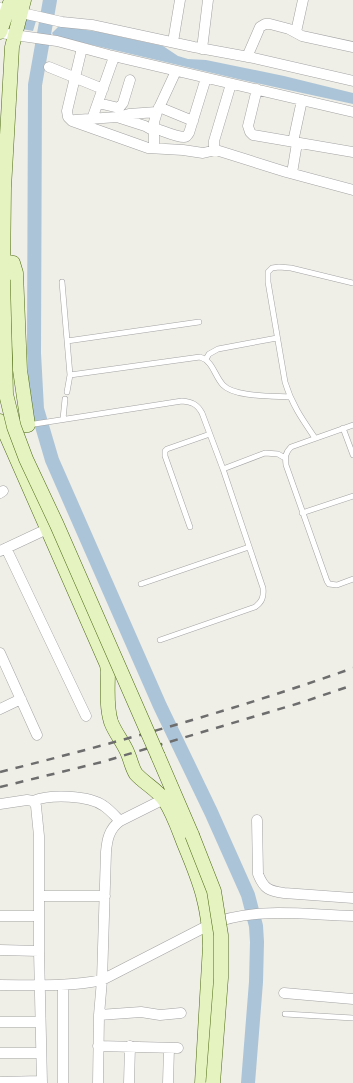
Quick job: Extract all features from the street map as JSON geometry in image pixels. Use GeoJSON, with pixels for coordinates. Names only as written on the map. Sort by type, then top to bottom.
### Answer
{"type":"FeatureCollection","features":[{"type":"Feature","properties":{"kind":"street"},"geometry":{"type":"LineString","coordinates":[[173,42],[180,0]]}},
{"type":"Feature","properties":{"kind":"street"},"geometry":{"type":"LineString","coordinates":[[202,49],[208,0]]}},
{"type":"Feature","properties":{"kind":"street"},"geometry":{"type":"LineString","coordinates":[[296,32],[303,0]]}},
{"type":"Feature","properties":{"kind":"street"},"geometry":{"type":"LineString","coordinates":[[13,8],[62,22],[92,25],[202,49],[247,57],[353,81]]}},
{"type":"Feature","properties":{"kind":"street"},"geometry":{"type":"LineString","coordinates":[[13,8],[0,31],[57,41],[176,71],[353,112]]}},
{"type":"Feature","properties":{"kind":"street"},"geometry":{"type":"LineString","coordinates":[[13,8],[15,33],[12,47],[2,188],[2,261],[6,394],[14,427],[26,458],[57,525],[164,770],[205,866],[214,891],[220,920],[221,978],[213,1083]]}},
{"type":"Feature","properties":{"kind":"street"},"geometry":{"type":"LineString","coordinates":[[247,57],[257,32],[260,27],[265,24],[281,27],[296,32],[302,36],[353,47]]}},
{"type":"Feature","properties":{"kind":"street"},"geometry":{"type":"LineString","coordinates":[[82,48],[67,111],[68,117],[72,121],[117,136],[141,146],[203,153],[216,150],[292,174],[353,190]]}},
{"type":"Feature","properties":{"kind":"street"},"geometry":{"type":"LineString","coordinates":[[92,118],[114,56]]}},
{"type":"Feature","properties":{"kind":"street"},"geometry":{"type":"LineString","coordinates":[[48,67],[103,89]]}},
{"type":"Feature","properties":{"kind":"street"},"geometry":{"type":"LineString","coordinates":[[154,148],[154,129],[158,110],[176,71]]}},
{"type":"Feature","properties":{"kind":"street"},"geometry":{"type":"LineString","coordinates":[[118,117],[184,137],[189,133],[206,78]]}},
{"type":"Feature","properties":{"kind":"street"},"geometry":{"type":"LineString","coordinates":[[98,103],[120,108],[123,104],[130,80]]}},
{"type":"Feature","properties":{"kind":"street"},"geometry":{"type":"LineString","coordinates":[[216,150],[214,141],[231,84]]}},
{"type":"Feature","properties":{"kind":"street"},"geometry":{"type":"LineString","coordinates":[[257,89],[248,126],[253,135],[353,152]]}},
{"type":"Feature","properties":{"kind":"street"},"geometry":{"type":"LineString","coordinates":[[292,174],[302,100]]}},
{"type":"Feature","properties":{"kind":"street"},"geometry":{"type":"LineString","coordinates":[[72,121],[92,118],[118,117],[158,110],[193,121]]}},
{"type":"Feature","properties":{"kind":"street"},"geometry":{"type":"LineString","coordinates":[[2,261],[13,263],[16,273],[20,370],[32,424],[1,425],[107,665],[108,711],[112,724],[122,739],[136,773],[164,799],[173,815],[205,898],[210,946],[202,1083]]}},
{"type":"Feature","properties":{"kind":"street"},"geometry":{"type":"LineString","coordinates":[[47,529],[3,550],[86,716]]}},
{"type":"Feature","properties":{"kind":"street"},"geometry":{"type":"LineString","coordinates":[[0,653],[37,735]]}},
{"type":"Feature","properties":{"kind":"street"},"geometry":{"type":"LineString","coordinates":[[0,709],[21,699]]}},
{"type":"Feature","properties":{"kind":"street"},"geometry":{"type":"LineString","coordinates":[[0,804],[27,800],[33,801],[40,798],[55,796],[88,800],[98,802],[105,806],[120,821]]}},
{"type":"Feature","properties":{"kind":"street"},"geometry":{"type":"LineString","coordinates":[[98,1083],[99,1015],[102,980],[107,840],[115,825],[120,821],[164,799]]}},
{"type":"Feature","properties":{"kind":"street"},"geometry":{"type":"LineString","coordinates":[[0,1082],[41,1082],[38,916],[39,836],[36,806],[33,801]]}},
{"type":"Feature","properties":{"kind":"street"},"geometry":{"type":"LineString","coordinates":[[257,820],[258,874],[266,888],[273,892],[353,898]]}},
{"type":"Feature","properties":{"kind":"street"},"geometry":{"type":"LineString","coordinates":[[39,896],[105,896]]}},
{"type":"Feature","properties":{"kind":"street"},"geometry":{"type":"LineString","coordinates":[[0,985],[64,985],[102,980],[209,925],[221,920],[250,914],[267,913],[353,916]]}},
{"type":"Feature","properties":{"kind":"street"},"geometry":{"type":"LineString","coordinates":[[0,916],[38,916]]}},
{"type":"Feature","properties":{"kind":"street"},"geometry":{"type":"LineString","coordinates":[[0,950],[39,950]]}},
{"type":"Feature","properties":{"kind":"street"},"geometry":{"type":"LineString","coordinates":[[63,1083],[64,985]]}},
{"type":"Feature","properties":{"kind":"street"},"geometry":{"type":"LineString","coordinates":[[284,993],[353,999]]}},
{"type":"Feature","properties":{"kind":"street"},"geometry":{"type":"LineString","coordinates":[[99,1015],[140,1012],[160,1015],[181,1013]]}},
{"type":"Feature","properties":{"kind":"street"},"geometry":{"type":"LineString","coordinates":[[0,1022],[40,1022]]}},
{"type":"Feature","properties":{"kind":"street"},"geometry":{"type":"LineString","coordinates":[[98,1046],[174,1048],[168,1083]]}},
{"type":"Feature","properties":{"kind":"street"},"geometry":{"type":"LineString","coordinates":[[129,1083],[130,1046]]}},
{"type":"Feature","properties":{"kind":"street"},"geometry":{"type":"LineString","coordinates":[[0,1053],[40,1053]]}},
{"type":"Feature","properties":{"kind":"lane"},"geometry":{"type":"LineString","coordinates":[[315,438],[289,398],[277,338],[268,282],[268,272],[272,268],[291,268],[353,283]]}},
{"type":"Feature","properties":{"kind":"lane"},"geometry":{"type":"LineString","coordinates":[[62,282],[70,375],[67,392]]}},
{"type":"Feature","properties":{"kind":"lane"},"geometry":{"type":"LineString","coordinates":[[67,341],[199,322]]}},
{"type":"Feature","properties":{"kind":"lane"},"geometry":{"type":"LineString","coordinates":[[206,359],[209,354],[218,349],[277,338]]}},
{"type":"Feature","properties":{"kind":"lane"},"geometry":{"type":"LineString","coordinates":[[70,375],[200,357],[206,359],[210,363],[224,385],[231,390],[289,398]]}},
{"type":"Feature","properties":{"kind":"lane"},"geometry":{"type":"LineString","coordinates":[[63,419],[65,399]]}},
{"type":"Feature","properties":{"kind":"lane"},"geometry":{"type":"LineString","coordinates":[[32,424],[182,401],[192,402],[198,406],[223,469],[263,588],[264,595],[261,602],[255,607],[160,640]]}},
{"type":"Feature","properties":{"kind":"lane"},"geometry":{"type":"LineString","coordinates":[[353,425],[291,447],[286,452],[285,458],[302,512],[327,581],[329,584],[337,585],[353,579]]}},
{"type":"Feature","properties":{"kind":"lane"},"geometry":{"type":"LineString","coordinates":[[343,428],[353,455]]}},
{"type":"Feature","properties":{"kind":"lane"},"geometry":{"type":"LineString","coordinates":[[190,527],[164,456],[164,451],[210,434]]}},
{"type":"Feature","properties":{"kind":"lane"},"geometry":{"type":"LineString","coordinates":[[223,469],[266,453],[278,454],[285,458]]}},
{"type":"Feature","properties":{"kind":"lane"},"geometry":{"type":"LineString","coordinates":[[302,512],[353,496]]}},
{"type":"Feature","properties":{"kind":"lane"},"geometry":{"type":"LineString","coordinates":[[141,584],[249,547]]}},
{"type":"Feature","properties":{"kind":"lane"},"geometry":{"type":"LineString","coordinates":[[286,1014],[353,1018]]}},
{"type":"Feature","properties":{"kind":"water"},"geometry":{"type":"Polygon","coordinates":[[[0,14],[36,21],[33,31],[0,25],[0,14]]]}},
{"type":"Feature","properties":{"kind":"water"},"geometry":{"type":"Polygon","coordinates":[[[58,27],[99,32],[163,46],[178,56],[188,59],[206,60],[284,76],[353,93],[353,104],[54,36],[52,33],[58,27]]]}},
{"type":"Feature","properties":{"kind":"waterway"},"geometry":{"type":"LineString","coordinates":[[50,0],[35,85],[34,353],[37,409],[52,460],[160,706],[211,812],[248,895],[256,926],[257,942],[256,982],[248,1083]]}},
{"type":"Feature","properties":{"kind":"railway"},"geometry":{"type":"LineString","coordinates":[[0,772],[178,724],[353,668]]}},
{"type":"Feature","properties":{"kind":"railway"},"geometry":{"type":"LineString","coordinates":[[0,787],[102,762],[303,702],[353,685]]}}]}
